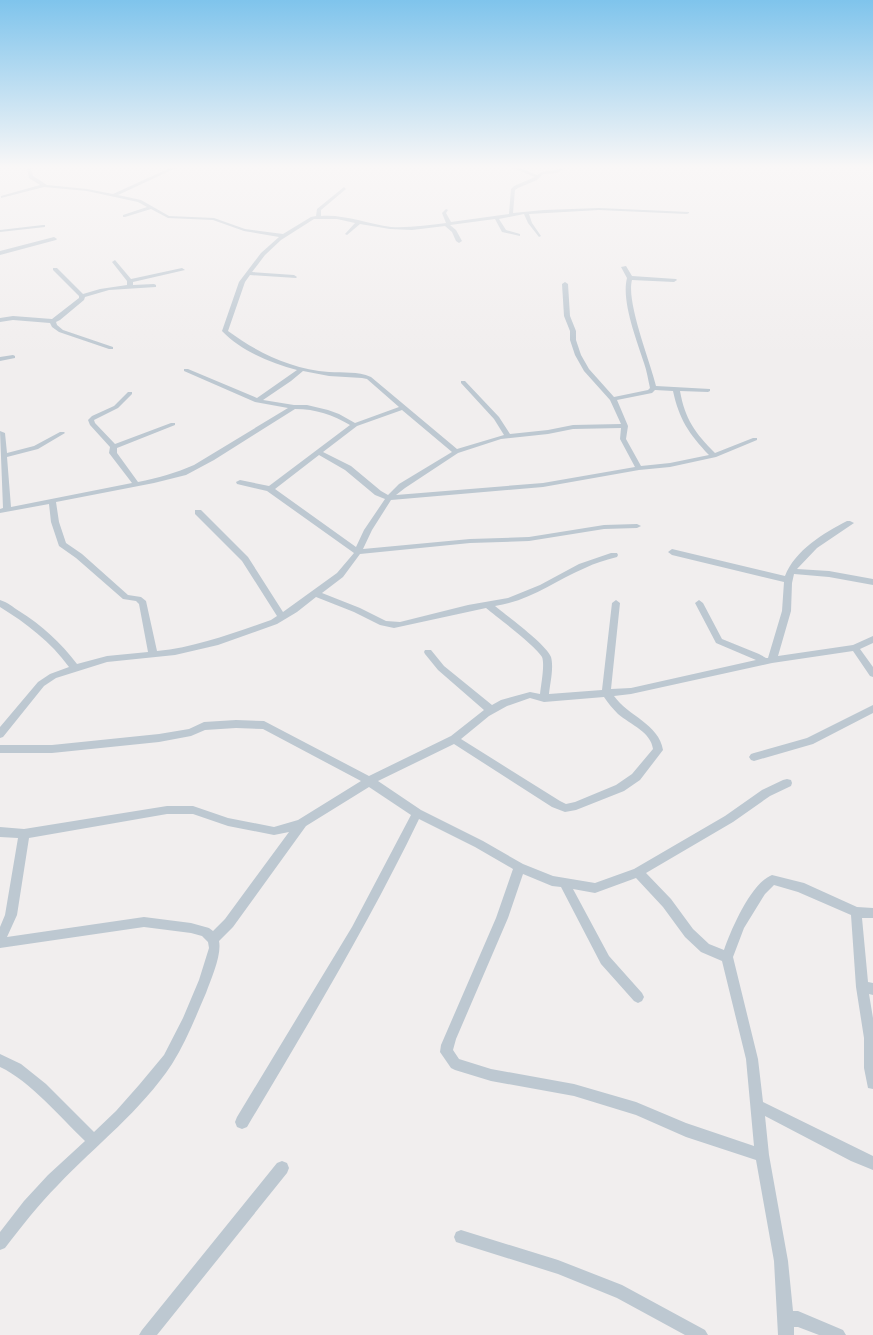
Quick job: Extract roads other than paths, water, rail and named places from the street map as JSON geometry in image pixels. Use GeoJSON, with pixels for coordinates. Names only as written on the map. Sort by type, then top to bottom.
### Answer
{"type":"FeatureCollection","features":[{"type":"Feature","properties":{"kind":"street"},"geometry":{"type":"LineString","coordinates":[[246,230],[285,236]]}},
{"type":"Feature","properties":{"kind":"street"},"geometry":{"type":"LineString","coordinates":[[294,230],[263,254],[242,282],[225,331],[256,354],[301,370],[330,374],[364,375],[456,452]]}},
{"type":"Feature","properties":{"kind":"street"},"geometry":{"type":"LineString","coordinates":[[347,234],[350,230]]}},
{"type":"Feature","properties":{"kind":"street"},"geometry":{"type":"LineString","coordinates":[[453,230],[459,241]]}},
{"type":"Feature","properties":{"kind":"street"},"geometry":{"type":"LineString","coordinates":[[504,230],[518,235]]}},
{"type":"Feature","properties":{"kind":"street"},"geometry":{"type":"LineString","coordinates":[[536,230],[539,236]]}},
{"type":"Feature","properties":{"kind":"street"},"geometry":{"type":"LineString","coordinates":[[0,253],[54,239]]}},
{"type":"Feature","properties":{"kind":"street"},"geometry":{"type":"LineString","coordinates":[[115,262],[130,283],[154,286]]}},
{"type":"Feature","properties":{"kind":"street"},"geometry":{"type":"LineString","coordinates":[[624,267],[630,278],[628,285],[632,315],[648,366],[653,388]]}},
{"type":"Feature","properties":{"kind":"street"},"geometry":{"type":"LineString","coordinates":[[55,269],[82,296]]}},
{"type":"Feature","properties":{"kind":"street"},"geometry":{"type":"LineString","coordinates":[[0,320],[13,318],[53,322],[82,299],[82,296],[103,289],[182,270]]}},
{"type":"Feature","properties":{"kind":"street"},"geometry":{"type":"LineString","coordinates":[[249,273],[294,277]]}},
{"type":"Feature","properties":{"kind":"street"},"geometry":{"type":"LineString","coordinates":[[630,278],[674,280]]}},
{"type":"Feature","properties":{"kind":"street"},"geometry":{"type":"LineString","coordinates":[[565,284],[567,316],[573,331],[573,340],[578,355],[586,370],[613,399],[625,426],[623,439],[639,468]]}},
{"type":"Feature","properties":{"kind":"street"},"geometry":{"type":"LineString","coordinates":[[53,322],[54,326],[61,331],[111,348]]}},
{"type":"Feature","properties":{"kind":"street"},"geometry":{"type":"LineString","coordinates":[[0,359],[13,357]]}},
{"type":"Feature","properties":{"kind":"street"},"geometry":{"type":"LineString","coordinates":[[186,370],[257,401],[294,407],[307,407],[328,412],[337,415],[355,425]]}},
{"type":"Feature","properties":{"kind":"street"},"geometry":{"type":"LineString","coordinates":[[257,401],[289,380],[301,370]]}},
{"type":"Feature","properties":{"kind":"street"},"geometry":{"type":"LineString","coordinates":[[463,382],[497,418],[508,436]]}},
{"type":"Feature","properties":{"kind":"street"},"geometry":{"type":"LineString","coordinates":[[613,399],[650,392],[653,388],[708,390]]}},
{"type":"Feature","properties":{"kind":"street"},"geometry":{"type":"LineString","coordinates":[[676,388],[679,408],[684,422],[696,438],[714,456]]}},
{"type":"Feature","properties":{"kind":"street"},"geometry":{"type":"LineString","coordinates":[[114,446],[92,424],[91,420],[94,417],[116,407],[130,393]]}},
{"type":"Feature","properties":{"kind":"street"},"geometry":{"type":"LineString","coordinates":[[2,433],[4,511],[176,475],[197,467],[294,407]]}},
{"type":"Feature","properties":{"kind":"street"},"geometry":{"type":"LineString","coordinates":[[270,489],[355,425],[404,407]]}},
{"type":"Feature","properties":{"kind":"street"},"geometry":{"type":"LineString","coordinates":[[114,446],[173,424]]}},
{"type":"Feature","properties":{"kind":"street"},"geometry":{"type":"LineString","coordinates":[[0,734],[41,684],[53,676],[107,659],[186,650],[215,643],[251,631],[282,617],[316,594],[340,574],[358,552],[368,530],[389,498],[402,486],[456,452],[486,440],[508,436],[548,432],[573,427],[625,426]]}},
{"type":"Feature","properties":{"kind":"street"},"geometry":{"type":"LineString","coordinates":[[3,456],[41,446],[62,433]]}},
{"type":"Feature","properties":{"kind":"street"},"geometry":{"type":"LineString","coordinates":[[318,452],[348,468],[378,493],[389,498],[543,485],[639,468],[670,465],[714,456],[755,439]]}},
{"type":"Feature","properties":{"kind":"street"},"geometry":{"type":"LineString","coordinates":[[114,446],[113,452],[136,484]]}},
{"type":"Feature","properties":{"kind":"street"},"geometry":{"type":"LineString","coordinates":[[240,482],[270,489],[292,503],[358,552],[470,541],[529,539],[604,527],[637,526]]}},
{"type":"Feature","properties":{"kind":"street"},"geometry":{"type":"LineString","coordinates":[[52,502],[55,522],[62,544],[79,556],[126,597],[138,599],[143,603],[153,654]]}},
{"type":"Feature","properties":{"kind":"street"},"geometry":{"type":"LineString","coordinates":[[198,512],[245,559],[282,617]]}},
{"type":"Feature","properties":{"kind":"street"},"geometry":{"type":"LineString","coordinates":[[769,661],[784,630],[788,603],[788,580],[792,571],[804,556],[818,543],[835,530],[850,522]]}},
{"type":"Feature","properties":{"kind":"street"},"geometry":{"type":"LineString","coordinates":[[672,552],[788,580]]}},
{"type":"Feature","properties":{"kind":"street"},"geometry":{"type":"LineString","coordinates":[[316,594],[391,626],[400,625],[510,601],[529,594],[582,566],[614,555]]}},
{"type":"Feature","properties":{"kind":"street"},"geometry":{"type":"LineString","coordinates":[[792,571],[829,574],[873,582]]}},
{"type":"Feature","properties":{"kind":"street"},"geometry":{"type":"LineString","coordinates":[[0,603],[44,634],[66,655],[75,668]]}},
{"type":"Feature","properties":{"kind":"street"},"geometry":{"type":"LineString","coordinates":[[454,739],[556,804],[565,808],[576,806],[625,784],[636,777],[658,750],[658,743],[656,738],[646,728],[625,714],[614,704],[606,692],[616,603]]}},
{"type":"Feature","properties":{"kind":"street"},"geometry":{"type":"LineString","coordinates":[[699,603],[719,641],[769,661]]}},
{"type":"Feature","properties":{"kind":"street"},"geometry":{"type":"LineString","coordinates":[[488,605],[535,644],[546,656],[547,666],[544,698]]}},
{"type":"Feature","properties":{"kind":"street"},"geometry":{"type":"LineString","coordinates":[[0,832],[24,834],[166,810],[193,810],[228,822],[274,831],[302,823],[369,781],[454,739],[491,710],[530,695],[544,698],[631,691],[769,661],[855,648],[873,639]]}},
{"type":"Feature","properties":{"kind":"street"},"geometry":{"type":"LineString","coordinates":[[855,648],[873,674]]}},
{"type":"Feature","properties":{"kind":"street"},"geometry":{"type":"LineString","coordinates":[[428,652],[441,668],[491,710]]}},
{"type":"Feature","properties":{"kind":"street"},"geometry":{"type":"LineString","coordinates":[[754,757],[810,741],[873,709]]}},
{"type":"Feature","properties":{"kind":"street"},"geometry":{"type":"LineString","coordinates":[[0,749],[52,749],[151,739],[191,732],[204,726],[236,724],[264,726],[369,781],[417,813],[479,844],[519,867],[552,880],[595,888],[638,872],[729,819],[766,793],[787,784]]}},
{"type":"Feature","properties":{"kind":"street"},"geometry":{"type":"LineString","coordinates":[[242,1122],[357,929],[390,870],[417,813]]}},
{"type":"Feature","properties":{"kind":"street"},"geometry":{"type":"LineString","coordinates":[[213,939],[229,923],[302,823]]}},
{"type":"Feature","properties":{"kind":"street"},"geometry":{"type":"LineString","coordinates":[[0,941],[11,915],[24,834]]}},
{"type":"Feature","properties":{"kind":"street"},"geometry":{"type":"LineString","coordinates":[[519,867],[513,892],[450,1036],[446,1052],[455,1064],[490,1075],[574,1090],[636,1109],[686,1130],[762,1155]]}},
{"type":"Feature","properties":{"kind":"street"},"geometry":{"type":"LineString","coordinates":[[638,872],[667,903],[689,933],[705,948],[727,957]]}},
{"type":"Feature","properties":{"kind":"street"},"geometry":{"type":"LineString","coordinates":[[786,1335],[781,1261],[762,1155],[752,1059],[727,957],[739,925],[761,890],[772,880],[800,887],[856,912],[873,914]]}},
{"type":"Feature","properties":{"kind":"street"},"geometry":{"type":"LineString","coordinates":[[564,883],[605,960],[638,997]]}},
{"type":"Feature","properties":{"kind":"street"},"geometry":{"type":"LineString","coordinates":[[856,912],[867,988],[870,1068],[873,1083]]}},
{"type":"Feature","properties":{"kind":"street"},"geometry":{"type":"LineString","coordinates":[[0,941],[144,922],[191,928],[205,932],[213,939],[215,948],[206,980],[168,1059],[144,1090],[121,1116],[53,1180],[0,1243]]}},
{"type":"Feature","properties":{"kind":"street"},"geometry":{"type":"LineString","coordinates":[[0,1060],[17,1068],[23,1073],[94,1141]]}},
{"type":"Feature","properties":{"kind":"street"},"geometry":{"type":"LineString","coordinates":[[756,1105],[856,1156],[873,1163]]}},
{"type":"Feature","properties":{"kind":"street"},"geometry":{"type":"LineString","coordinates":[[146,1335],[282,1168]]}},
{"type":"Feature","properties":{"kind":"street"},"geometry":{"type":"LineString","coordinates":[[461,1237],[558,1267],[622,1292],[700,1335]]}},
{"type":"Feature","properties":{"kind":"street"},"geometry":{"type":"LineString","coordinates":[[786,1319],[798,1319],[838,1335]]}}]}
